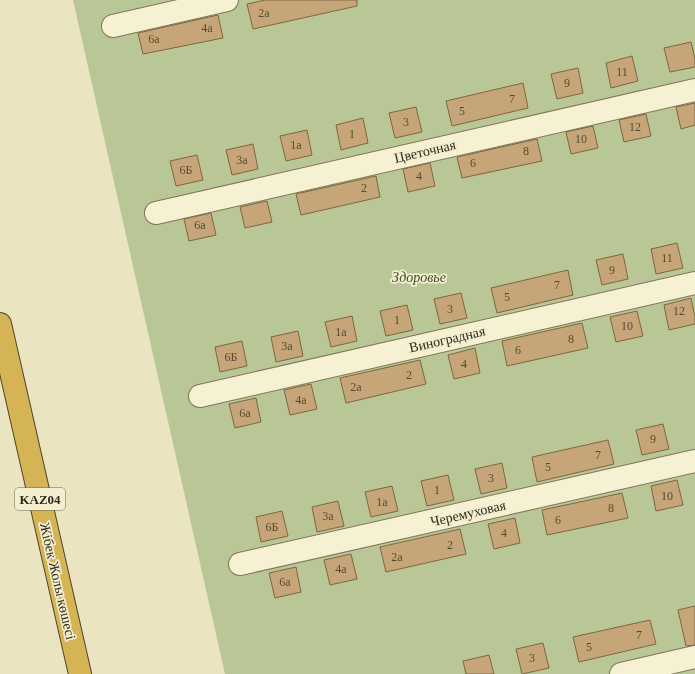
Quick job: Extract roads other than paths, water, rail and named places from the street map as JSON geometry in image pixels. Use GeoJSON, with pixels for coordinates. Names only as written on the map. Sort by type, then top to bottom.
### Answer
{"type":"FeatureCollection","features":[{"type":"Feature","properties":{"kind":"highway","name":"Жібек Жолы көшесі"},"geometry":{"type":"LineString","coordinates":[[0,324],[80,674]]}},
{"type":"Feature","properties":{"kind":"street"},"geometry":{"type":"LineString","coordinates":[[113,26],[227,0]]}},
{"type":"Feature","properties":{"kind":"street","name":"Цветочная"},"geometry":{"type":"LineString","coordinates":[[156,213],[695,90]]}},
{"type":"Feature","properties":{"kind":"street","name":"Виноградная"},"geometry":{"type":"LineString","coordinates":[[200,396],[695,283]]}},
{"type":"Feature","properties":{"kind":"street","name":"Черемуховая"},"geometry":{"type":"LineString","coordinates":[[240,564],[695,461]]}},
{"type":"Feature","properties":{"kind":"street"},"geometry":{"type":"LineString","coordinates":[[621,674],[695,657]]}},
{"type":"Feature","properties":{"kind":"park label","name":"Здоровье"},"geometry":{"type":"Point","coordinates":[419,277]}}]}
